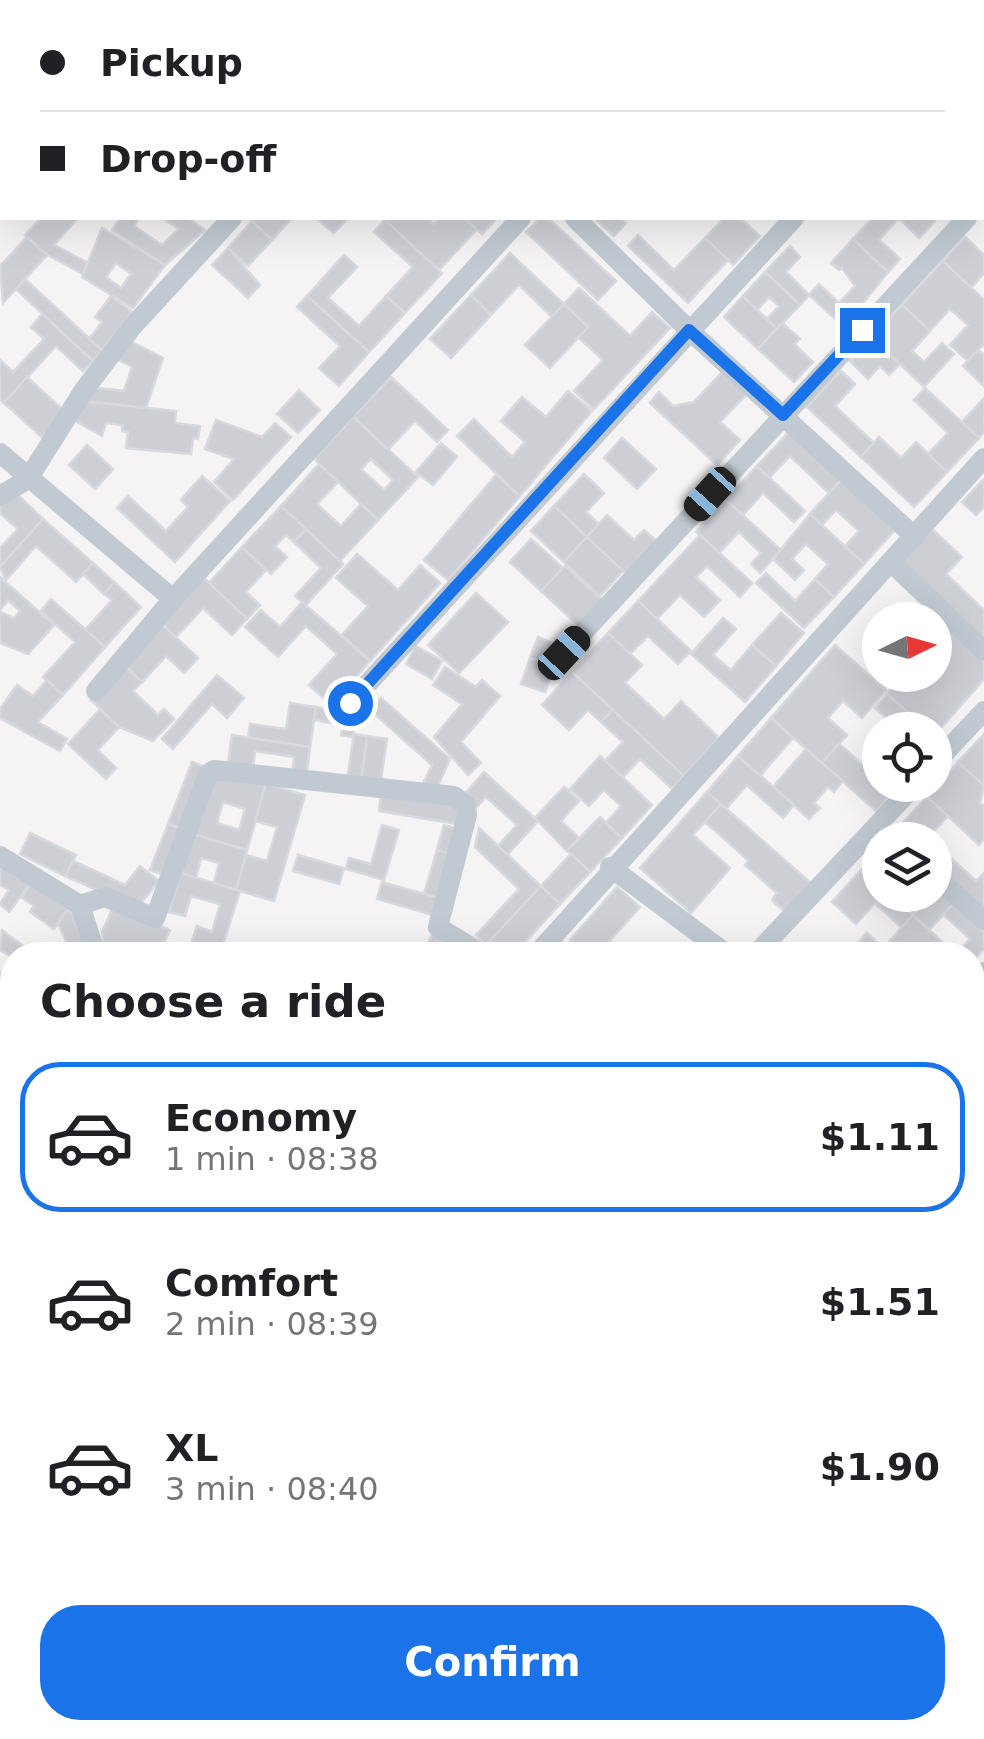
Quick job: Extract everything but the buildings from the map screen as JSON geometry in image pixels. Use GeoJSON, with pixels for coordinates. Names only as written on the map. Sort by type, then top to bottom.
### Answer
{"type":"FeatureCollection","features":[{"type":"Feature","properties":{"kind":"street"},"geometry":{"type":"LineString","coordinates":[[0,496],[28,479],[84,390],[132,327],[230,220]]}},
{"type":"Feature","properties":{"kind":"street"},"geometry":{"type":"LineString","coordinates":[[96,691],[174,599],[519,220]]}},
{"type":"Feature","properties":{"kind":"street"},"geometry":{"type":"LineString","coordinates":[[577,220],[689,330],[914,537]]}},
{"type":"Feature","properties":{"kind":"street"},"geometry":{"type":"LineString","coordinates":[[350,703],[792,220]]}},
{"type":"Feature","properties":{"kind":"street"},"geometry":{"type":"LineString","coordinates":[[564,653],[965,220]]}},
{"type":"Feature","properties":{"kind":"street"},"geometry":{"type":"LineString","coordinates":[[0,453],[174,599]]}},
{"type":"Feature","properties":{"kind":"street"},"geometry":{"type":"LineString","coordinates":[[547,942],[984,458]]}},
{"type":"Feature","properties":{"kind":"street"},"geometry":{"type":"LineString","coordinates":[[891,562],[984,651]]}},
{"type":"Feature","properties":{"kind":"street"},"geometry":{"type":"LineString","coordinates":[[952,745],[984,711]]}},
{"type":"Feature","properties":{"kind":"street"},"geometry":{"type":"LineString","coordinates":[[80,904],[104,898],[155,918],[208,774],[214,770],[454,796],[466,806],[467,815],[438,927],[463,942]]}},
{"type":"Feature","properties":{"kind":"street"},"geometry":{"type":"LineString","coordinates":[[880,822],[898,802]]}},
{"type":"Feature","properties":{"kind":"street"},"geometry":{"type":"LineString","coordinates":[[767,942],[862,841]]}},
{"type":"Feature","properties":{"kind":"street"},"geometry":{"type":"LineString","coordinates":[[0,856],[80,904],[92,942]]}},
{"type":"Feature","properties":{"kind":"street"},"geometry":{"type":"LineString","coordinates":[[610,868],[710,942]]}},
{"type":"Feature","properties":{"kind":"street"},"geometry":{"type":"LineString","coordinates":[[952,891],[984,920]]}},
{"type":"Feature","properties":{"kind":"route"},"geometry":{"type":"LineString","coordinates":[[350,703],[689,330],[783,415],[862,330]]}}]}
